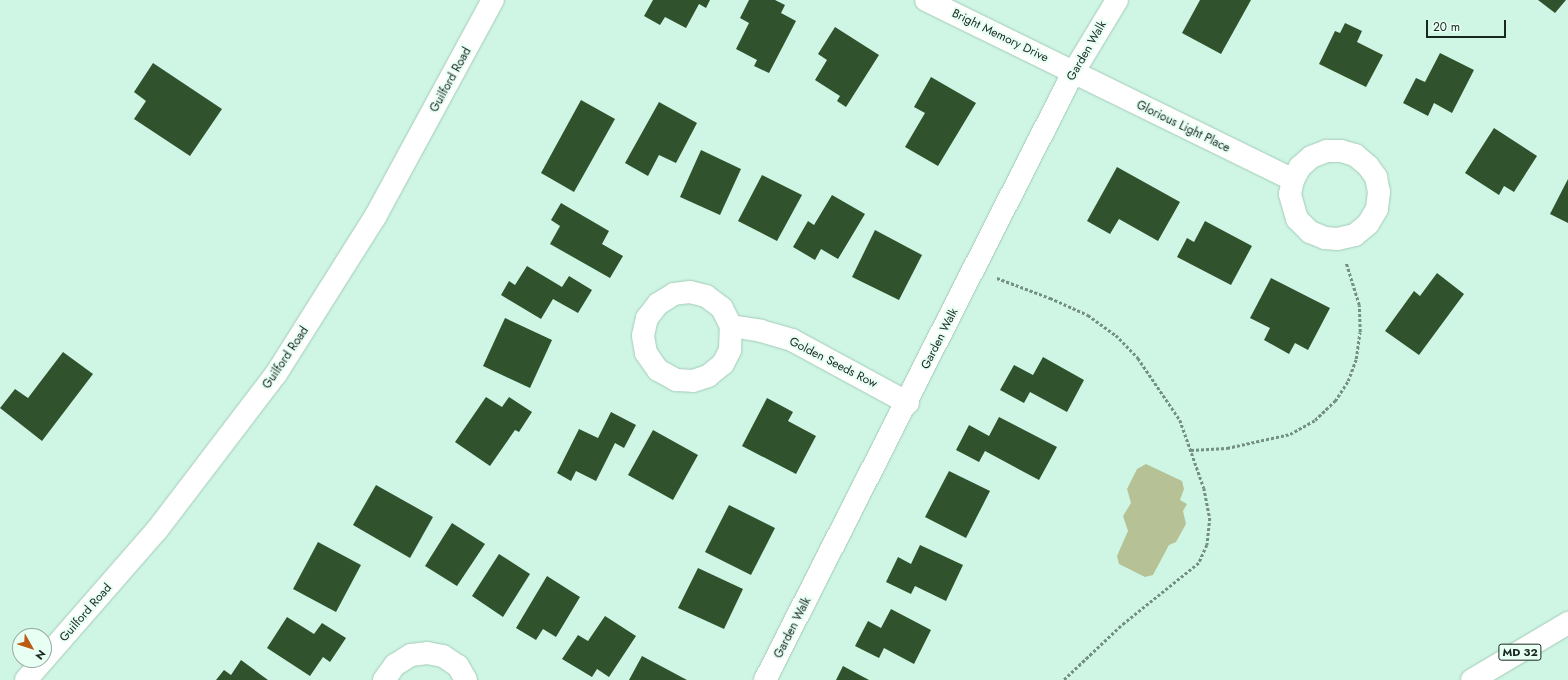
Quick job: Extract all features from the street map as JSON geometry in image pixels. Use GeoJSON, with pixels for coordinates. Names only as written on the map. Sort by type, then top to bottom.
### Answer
{"type":"FeatureCollection","features":[{"type":"Feature","properties":{"kind":"main road","name":"Guilford Road"},"geometry":{"type":"LineString","coordinates":[[26,680],[157,530],[276,374],[374,217],[493,0]]}},
{"type":"Feature","properties":{"kind":"main road","name":"Bright Memory Drive"},"geometry":{"type":"LineString","coordinates":[[926,0],[1073,73]]}},
{"type":"Feature","properties":{"kind":"main road","name":"Garden Walk"},"geometry":{"type":"LineString","coordinates":[[765,680],[908,403],[1073,73],[1117,0]]}},
{"type":"Feature","properties":{"kind":"main road","name":"Glorious Light Place"},"geometry":{"type":"LineString","coordinates":[[1073,73],[1293,180]]}},
{"type":"Feature","properties":{"kind":"main road"},"geometry":{"type":"LineString","coordinates":[[1341,150],[1355,155],[1368,166],[1376,177],[1379,192],[1377,209],[1368,224],[1355,234],[1338,239],[1326,238],[1310,232],[1297,219],[1290,194],[1293,180],[1300,168],[1311,157],[1327,151],[1341,150]]}},
{"type":"Feature","properties":{"kind":"main road"},"geometry":{"type":"LineString","coordinates":[[690,292],[706,296],[722,308],[731,326],[730,350],[723,364],[708,376],[693,381],[676,380],[658,370],[646,353],[644,336],[647,318],[658,304],[674,294],[690,292]]}},
{"type":"Feature","properties":{"kind":"main road","name":"Golden Seeds Row"},"geometry":{"type":"LineString","coordinates":[[731,326],[761,331],[792,340],[908,403]]}},
{"type":"Feature","properties":{"kind":"main road","name":"MD 32"},"geometry":{"type":"LineString","coordinates":[[1472,680],[1568,623]]}},
{"type":"Feature","properties":{"kind":"main road"},"geometry":{"type":"LineString","coordinates":[[384,680],[395,665],[411,655],[427,653],[443,656],[458,666],[466,680]]}},
{"type":"Feature","properties":{"kind":"path"},"geometry":{"type":"LineString","coordinates":[[1190,450],[1227,448],[1290,434],[1314,420],[1335,400],[1348,381],[1356,359],[1360,332],[1359,305],[1338,239]]}},
{"type":"Feature","properties":{"kind":"path"},"geometry":{"type":"LineString","coordinates":[[975,270],[1056,300],[1088,315],[1116,335],[1160,387],[1180,420],[1204,488],[1210,518],[1207,545],[1199,563],[1143,607],[1064,680]]}},
{"type":"Feature","properties":{"kind":"green space"},"geometry":{"type":"Polygon","coordinates":[[[1146,464],[1182,481],[1184,489],[1180,500],[1187,504],[1183,511],[1186,524],[1176,542],[1169,545],[1153,575],[1145,577],[1119,564],[1117,556],[1128,531],[1123,516],[1131,503],[1127,489],[1137,469],[1146,464]]]}},
{"type":"Feature","properties":{"kind":"building"},"geometry":{"type":"Polygon","coordinates":[[[653,0],[710,0],[706,8],[699,4],[686,28],[665,17],[660,25],[644,16],[653,0]]]}},
{"type":"Feature","properties":{"kind":"building"},"geometry":{"type":"Polygon","coordinates":[[[749,0],[775,0],[785,5],[781,13],[796,21],[769,73],[754,66],[757,60],[736,49],[749,23],[740,18],[749,0]]]}},
{"type":"Feature","properties":{"kind":"building"},"geometry":{"type":"Polygon","coordinates":[[[1200,0],[1251,0],[1221,54],[1182,33],[1200,0]]]}},
{"type":"Feature","properties":{"kind":"building"},"geometry":{"type":"Polygon","coordinates":[[[1538,0],[1566,0],[1555,13],[1538,0]]]}},
{"type":"Feature","properties":{"kind":"building"},"geometry":{"type":"Polygon","coordinates":[[[1345,23],[1362,31],[1357,42],[1383,55],[1366,87],[1319,64],[1335,31],[1340,33],[1345,23]]]}},
{"type":"Feature","properties":{"kind":"building"},"geometry":{"type":"Polygon","coordinates":[[[835,27],[879,55],[846,107],[837,101],[840,96],[815,80],[827,60],[818,54],[835,27]]]}},
{"type":"Feature","properties":{"kind":"building"},"geometry":{"type":"Polygon","coordinates":[[[1440,53],[1474,70],[1452,113],[1434,103],[1428,116],[1403,103],[1416,78],[1425,82],[1440,53]]]}},
{"type":"Feature","properties":{"kind":"building"},"geometry":{"type":"Polygon","coordinates":[[[153,63],[222,109],[190,156],[134,119],[146,101],[134,92],[153,63]]]}},
{"type":"Feature","properties":{"kind":"building"},"geometry":{"type":"Polygon","coordinates":[[[931,77],[976,103],[938,166],[905,147],[925,113],[914,107],[931,77]]]}},
{"type":"Feature","properties":{"kind":"building"},"geometry":{"type":"Polygon","coordinates":[[[581,100],[615,119],[574,192],[541,173],[581,100]]]}},
{"type":"Feature","properties":{"kind":"building"},"geometry":{"type":"Polygon","coordinates":[[[659,102],[697,123],[676,163],[659,155],[648,176],[625,163],[659,102]]]}},
{"type":"Feature","properties":{"kind":"building"},"geometry":{"type":"Polygon","coordinates":[[[1494,128],[1537,156],[1514,192],[1504,186],[1499,195],[1465,173],[1494,128]]]}},
{"type":"Feature","properties":{"kind":"building"},"geometry":{"type":"Polygon","coordinates":[[[701,150],[741,169],[720,215],[680,197],[701,150]]]}},
{"type":"Feature","properties":{"kind":"building"},"geometry":{"type":"Polygon","coordinates":[[[1117,167],[1180,202],[1158,241],[1119,219],[1110,234],[1087,221],[1117,167]]]}},
{"type":"Feature","properties":{"kind":"building"},"geometry":{"type":"Polygon","coordinates":[[[762,175],[802,195],[777,241],[738,221],[762,175]]]}},
{"type":"Feature","properties":{"kind":"building"},"geometry":{"type":"Polygon","coordinates":[[[1568,179],[1568,223],[1550,214],[1568,179]]]}},
{"type":"Feature","properties":{"kind":"building"},"geometry":{"type":"Polygon","coordinates":[[[832,195],[865,214],[838,259],[821,249],[815,260],[793,247],[808,221],[814,225],[832,195]]]}},
{"type":"Feature","properties":{"kind":"building"},"geometry":{"type":"Polygon","coordinates":[[[561,203],[609,231],[602,244],[623,256],[610,278],[550,244],[560,226],[551,220],[561,203]]]}},
{"type":"Feature","properties":{"kind":"building"},"geometry":{"type":"Polygon","coordinates":[[[1205,221],[1252,246],[1231,285],[1177,257],[1187,238],[1194,242],[1205,221]]]}},
{"type":"Feature","properties":{"kind":"building"},"geometry":{"type":"Polygon","coordinates":[[[875,230],[922,255],[899,300],[852,277],[875,230]]]}},
{"type":"Feature","properties":{"kind":"building"},"geometry":{"type":"Polygon","coordinates":[[[527,266],[562,287],[569,276],[592,290],[578,313],[553,299],[541,319],[501,295],[509,281],[515,285],[527,266]]]}},
{"type":"Feature","properties":{"kind":"building"},"geometry":{"type":"Polygon","coordinates":[[[1437,273],[1464,294],[1419,355],[1385,331],[1414,291],[1420,296],[1437,273]]]}},
{"type":"Feature","properties":{"kind":"building"},"geometry":{"type":"Polygon","coordinates":[[[1271,278],[1330,308],[1308,350],[1295,343],[1289,354],[1264,340],[1270,328],[1250,318],[1271,278]]]}},
{"type":"Feature","properties":{"kind":"building"},"geometry":{"type":"Polygon","coordinates":[[[505,318],[552,340],[530,388],[483,366],[505,318]]]}},
{"type":"Feature","properties":{"kind":"building"},"geometry":{"type":"Polygon","coordinates":[[[63,352],[93,374],[42,441],[0,408],[15,389],[28,398],[63,352]]]}},
{"type":"Feature","properties":{"kind":"building"},"geometry":{"type":"Polygon","coordinates":[[[1043,357],[1084,380],[1067,412],[1030,392],[1024,403],[1000,390],[1014,365],[1033,375],[1043,357]]]}},
{"type":"Feature","properties":{"kind":"building"},"geometry":{"type":"Polygon","coordinates":[[[486,397],[502,407],[509,397],[532,412],[519,432],[515,430],[490,466],[455,442],[486,397]]]}},
{"type":"Feature","properties":{"kind":"building"},"geometry":{"type":"Polygon","coordinates":[[[767,398],[793,412],[788,421],[816,436],[796,474],[742,446],[767,398]]]}},
{"type":"Feature","properties":{"kind":"building"},"geometry":{"type":"Polygon","coordinates":[[[611,412],[636,425],[624,448],[615,443],[596,481],[576,471],[571,481],[557,473],[579,429],[598,438],[611,412]]]}},
{"type":"Feature","properties":{"kind":"building"},"geometry":{"type":"Polygon","coordinates":[[[999,417],[1057,447],[1039,480],[985,451],[979,462],[956,450],[969,425],[989,436],[999,417]]]}},
{"type":"Feature","properties":{"kind":"building"},"geometry":{"type":"Polygon","coordinates":[[[653,430],[698,455],[673,500],[628,475],[653,430]]]}},
{"type":"Feature","properties":{"kind":"building"},"geometry":{"type":"Polygon","coordinates":[[[949,471],[990,491],[966,538],[925,517],[949,471]]]}},
{"type":"Feature","properties":{"kind":"building"},"geometry":{"type":"Polygon","coordinates":[[[376,485],[433,517],[410,558],[353,525],[376,485]]]}},
{"type":"Feature","properties":{"kind":"building"},"geometry":{"type":"Polygon","coordinates":[[[729,505],[775,528],[751,575],[705,552],[729,505]]]}},
{"type":"Feature","properties":{"kind":"building"},"geometry":{"type":"Polygon","coordinates":[[[452,523],[485,544],[457,586],[425,566],[452,523]]]}},
{"type":"Feature","properties":{"kind":"building"},"geometry":{"type":"Polygon","coordinates":[[[318,542],[361,565],[336,612],[293,589],[318,542]]]}},
{"type":"Feature","properties":{"kind":"building"},"geometry":{"type":"Polygon","coordinates":[[[920,545],[963,565],[946,601],[915,586],[911,594],[886,582],[898,557],[911,564],[920,545]]]}},
{"type":"Feature","properties":{"kind":"building"},"geometry":{"type":"Polygon","coordinates":[[[499,554],[530,574],[503,617],[472,596],[499,554]]]}},
{"type":"Feature","properties":{"kind":"building"},"geometry":{"type":"Polygon","coordinates":[[[698,568],[743,589],[724,629],[678,608],[698,568]]]}},
{"type":"Feature","properties":{"kind":"building"},"geometry":{"type":"Polygon","coordinates":[[[547,576],[580,597],[556,637],[543,629],[536,640],[516,628],[547,576]]]}},
{"type":"Feature","properties":{"kind":"building"},"geometry":{"type":"Polygon","coordinates":[[[891,609],[931,630],[914,664],[884,648],[879,658],[855,646],[868,621],[881,628],[891,609]]]}},
{"type":"Feature","properties":{"kind":"building"},"geometry":{"type":"Polygon","coordinates":[[[605,616],[636,636],[609,677],[597,669],[592,677],[562,659],[578,635],[588,641],[605,616]]]}},
{"type":"Feature","properties":{"kind":"building"},"geometry":{"type":"Polygon","coordinates":[[[287,617],[314,634],[322,623],[346,638],[330,662],[323,657],[310,676],[267,648],[287,617]]]}},
{"type":"Feature","properties":{"kind":"building"},"geometry":{"type":"Polygon","coordinates":[[[642,656],[687,680],[629,680],[642,656]]]}},
{"type":"Feature","properties":{"kind":"building"},"geometry":{"type":"Polygon","coordinates":[[[241,660],[268,680],[216,680],[224,670],[231,675],[241,660]]]}},
{"type":"Feature","properties":{"kind":"building"},"geometry":{"type":"Polygon","coordinates":[[[843,666],[869,680],[836,680],[843,666]]]}}]}
